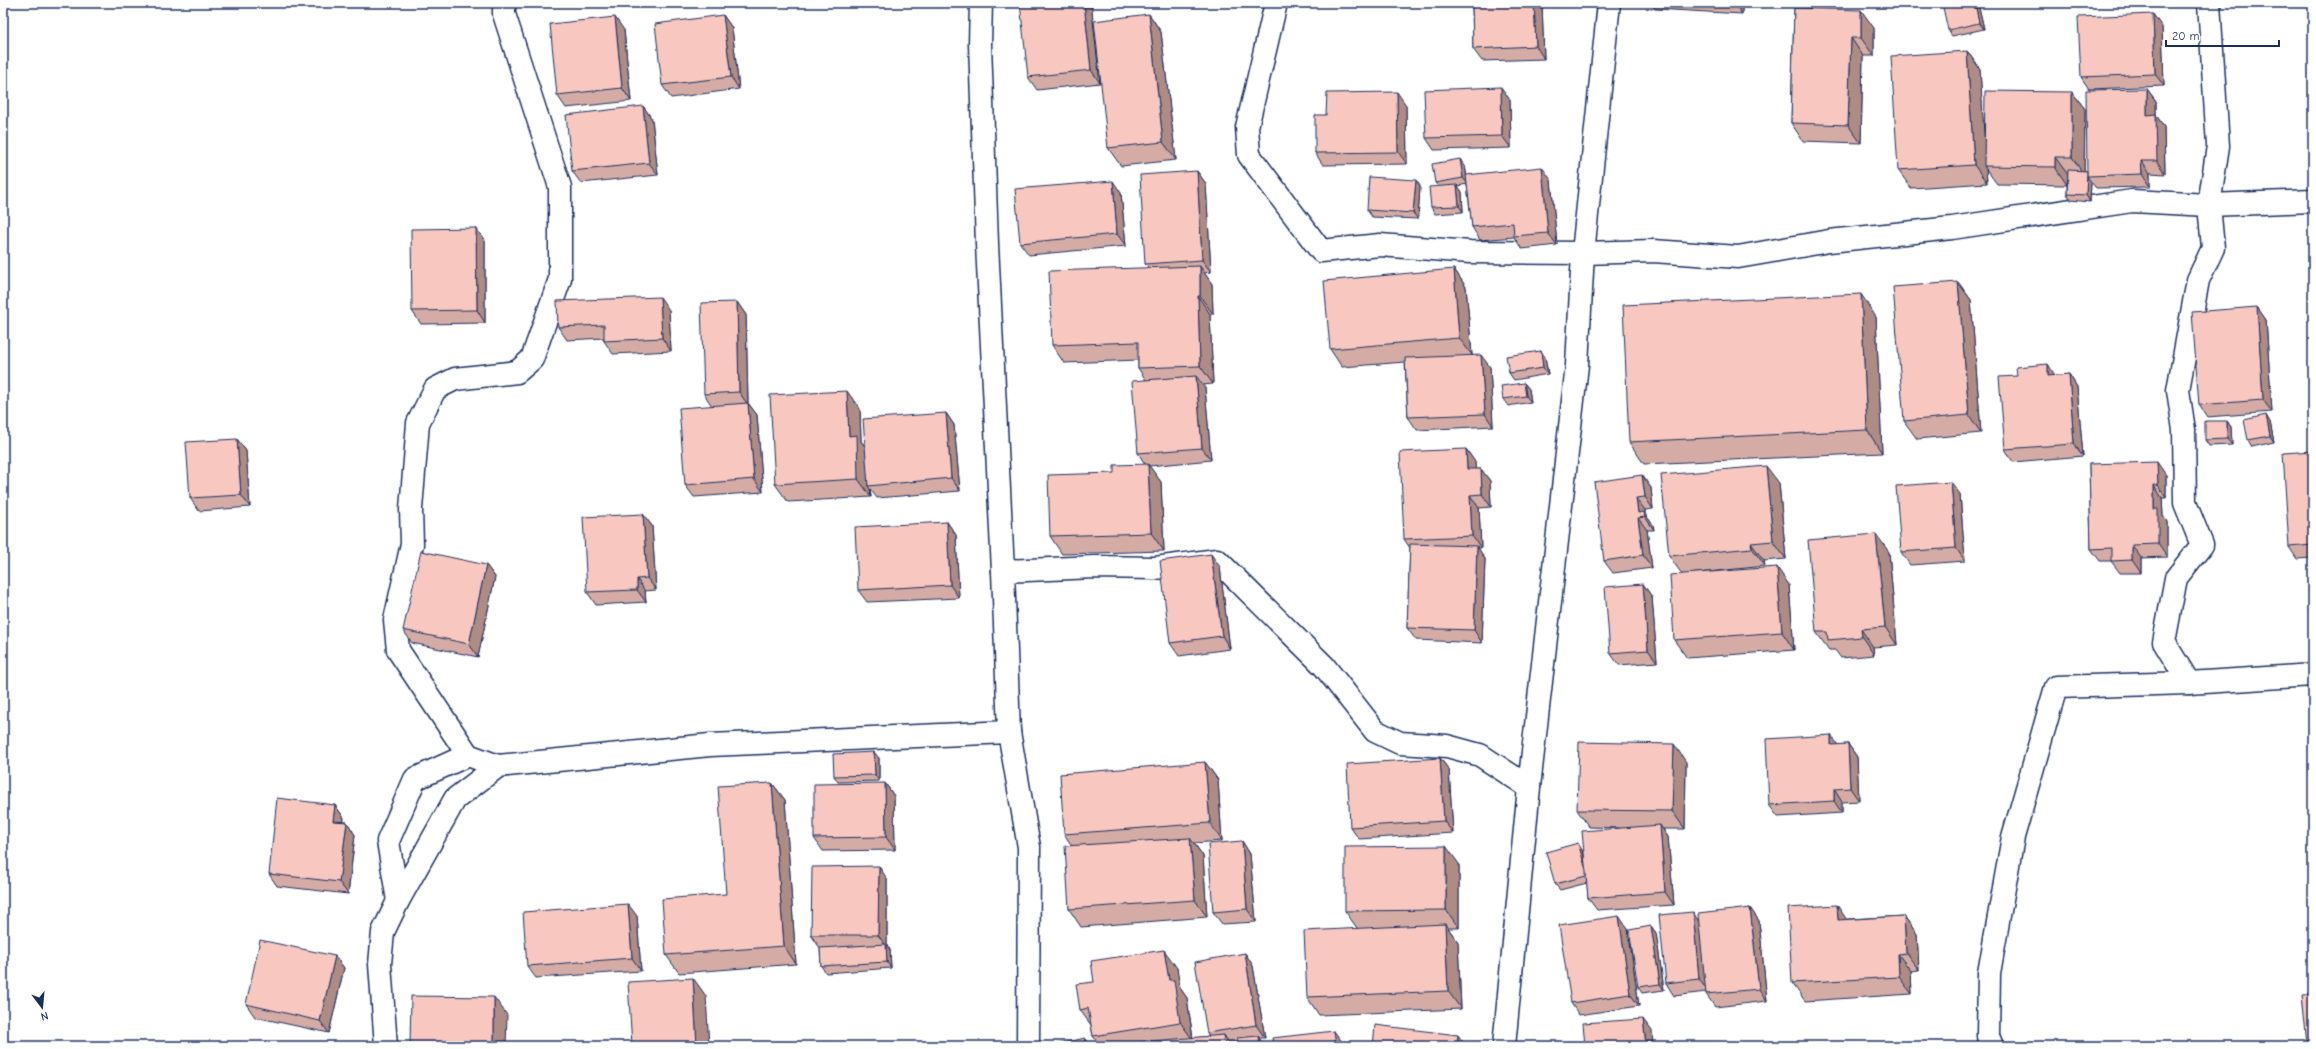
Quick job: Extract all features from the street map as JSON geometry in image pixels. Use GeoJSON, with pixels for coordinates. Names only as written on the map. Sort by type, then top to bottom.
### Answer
{"type":"FeatureCollection","features":[{"type":"Feature","properties":{"kind":"street"},"geometry":{"type":"LineString","coordinates":[[504,3],[504,14],[560,188],[560,279],[532,359],[516,372],[455,379],[434,389],[418,423],[411,510],[412,544],[395,620],[398,650],[468,755],[498,766],[710,745],[1009,732]]}},
{"type":"Feature","properties":{"kind":"street"},"geometry":{"type":"LineString","coordinates":[[981,3],[980,44],[986,229],[1003,571],[1009,732],[1029,847],[1028,1046]]}},
{"type":"Feature","properties":{"kind":"street"},"geometry":{"type":"LineString","coordinates":[[1276,3],[1247,127],[1249,155],[1321,251],[1380,245],[1470,252],[1583,253],[1654,251],[1738,257],[1829,241],[1952,228],[2132,201],[2210,205],[2313,202]]}},
{"type":"Feature","properties":{"kind":"street"},"geometry":{"type":"LineString","coordinates":[[1504,1046],[1529,787],[1576,365],[1583,253],[1609,3]]}},
{"type":"Feature","properties":{"kind":"street"},"geometry":{"type":"LineString","coordinates":[[2190,683],[2164,642],[2176,578],[2202,545],[2185,503],[2184,430],[2178,390],[2198,280],[2213,248],[2210,205],[2218,146],[2209,3]]}},
{"type":"Feature","properties":{"kind":"street"},"geometry":{"type":"LineString","coordinates":[[1003,571],[1094,567],[1156,568],[1217,560],[1324,666],[1375,731],[1400,743],[1447,746],[1480,755],[1529,787]]}},
{"type":"Feature","properties":{"kind":"street"},"geometry":{"type":"LineString","coordinates":[[1992,1046],[1988,1036],[1990,966],[2013,837],[2056,687],[2190,683],[2313,675]]}},
{"type":"Feature","properties":{"kind":"street"},"geometry":{"type":"LineString","coordinates":[[398,901],[388,841],[415,779],[468,755]]}},
{"type":"Feature","properties":{"kind":"street"},"geometry":{"type":"LineString","coordinates":[[386,1046],[380,964],[383,932],[398,901],[455,799],[498,766]]}},
{"type":"Feature","properties":{"kind":"building"},"geometry":{"type":"Polygon","coordinates":[[[1020,3],[1084,3],[1091,70],[1028,77],[1020,3]]]}},
{"type":"Feature","properties":{"kind":"building"},"geometry":{"type":"Polygon","coordinates":[[[1472,3],[1534,3],[1536,46],[1473,49],[1472,3]]]}},
{"type":"Feature","properties":{"kind":"building"},"geometry":{"type":"Polygon","coordinates":[[[1942,3],[1975,3],[1979,23],[1948,30],[1942,3]]]}},
{"type":"Feature","properties":{"kind":"building"},"geometry":{"type":"Polygon","coordinates":[[[1794,8],[1861,10],[1861,38],[1851,38],[1848,125],[1791,123],[1794,8]]]}},
{"type":"Feature","properties":{"kind":"building"},"geometry":{"type":"Polygon","coordinates":[[[1149,14],[1163,142],[1108,148],[1094,21],[1149,14]]]}},
{"type":"Feature","properties":{"kind":"building"},"geometry":{"type":"Polygon","coordinates":[[[2153,14],[2155,74],[2081,77],[2078,17],[2153,14]]]}},
{"type":"Feature","properties":{"kind":"building"},"geometry":{"type":"Polygon","coordinates":[[[723,15],[731,77],[662,85],[655,24],[723,15]]]}},
{"type":"Feature","properties":{"kind":"building"},"geometry":{"type":"Polygon","coordinates":[[[615,17],[622,88],[557,95],[550,24],[615,17]]]}},
{"type":"Feature","properties":{"kind":"building"},"geometry":{"type":"Polygon","coordinates":[[[1967,51],[1974,165],[1898,170],[1891,56],[1967,51]]]}},
{"type":"Feature","properties":{"kind":"building"},"geometry":{"type":"Polygon","coordinates":[[[1501,87],[1502,136],[1426,138],[1424,90],[1501,87]]]}},
{"type":"Feature","properties":{"kind":"building"},"geometry":{"type":"Polygon","coordinates":[[[2147,89],[2147,115],[2156,114],[2157,161],[2141,161],[2142,174],[2087,176],[2086,90],[2147,89]]]}},
{"type":"Feature","properties":{"kind":"building"},"geometry":{"type":"Polygon","coordinates":[[[1985,91],[2072,92],[2072,157],[2055,157],[2055,167],[1984,166],[1985,91]]]}},
{"type":"Feature","properties":{"kind":"building"},"geometry":{"type":"Polygon","coordinates":[[[1397,92],[1398,152],[1315,153],[1315,115],[1326,115],[1327,93],[1397,92]]]}},
{"type":"Feature","properties":{"kind":"building"},"geometry":{"type":"Polygon","coordinates":[[[643,106],[649,163],[572,171],[566,115],[643,106]]]}},
{"type":"Feature","properties":{"kind":"building"},"geometry":{"type":"Polygon","coordinates":[[[1460,159],[1463,178],[1435,183],[1432,164],[1460,159]]]}},
{"type":"Feature","properties":{"kind":"building"},"geometry":{"type":"Polygon","coordinates":[[[1542,167],[1548,233],[1514,236],[1513,223],[1472,227],[1466,175],[1542,167]]]}},
{"type":"Feature","properties":{"kind":"building"},"geometry":{"type":"Polygon","coordinates":[[[2068,170],[2087,171],[2086,195],[2067,194],[2068,170]]]}},
{"type":"Feature","properties":{"kind":"building"},"geometry":{"type":"Polygon","coordinates":[[[1197,171],[1202,260],[1145,264],[1140,175],[1197,171]]]}},
{"type":"Feature","properties":{"kind":"building"},"geometry":{"type":"Polygon","coordinates":[[[1369,177],[1416,180],[1413,213],[1367,210],[1369,177]]]}},
{"type":"Feature","properties":{"kind":"building"},"geometry":{"type":"Polygon","coordinates":[[[1113,181],[1117,234],[1020,243],[1015,189],[1113,181]]]}},
{"type":"Feature","properties":{"kind":"building"},"geometry":{"type":"Polygon","coordinates":[[[1457,185],[1459,206],[1431,207],[1429,187],[1457,185]]]}},
{"type":"Feature","properties":{"kind":"building"},"geometry":{"type":"Polygon","coordinates":[[[476,228],[477,310],[412,311],[411,229],[476,228]]]}},
{"type":"Feature","properties":{"kind":"building"},"geometry":{"type":"Polygon","coordinates":[[[1200,266],[1200,296],[1198,296],[1200,366],[1138,368],[1138,342],[1052,345],[1049,271],[1200,266]]]}},
{"type":"Feature","properties":{"kind":"building"},"geometry":{"type":"Polygon","coordinates":[[[1454,269],[1459,338],[1330,349],[1324,281],[1454,269]]]}},
{"type":"Feature","properties":{"kind":"building"},"geometry":{"type":"Polygon","coordinates":[[[1958,282],[1969,415],[1904,421],[1893,287],[1958,282]]]}},
{"type":"Feature","properties":{"kind":"building"},"geometry":{"type":"Polygon","coordinates":[[[1861,294],[1867,430],[1629,442],[1623,305],[1861,294]]]}},
{"type":"Feature","properties":{"kind":"building"},"geometry":{"type":"Polygon","coordinates":[[[660,297],[662,338],[604,341],[604,325],[558,327],[557,301],[660,297]]]}},
{"type":"Feature","properties":{"kind":"building"},"geometry":{"type":"Polygon","coordinates":[[[737,302],[739,392],[704,394],[701,303],[737,302]]]}},
{"type":"Feature","properties":{"kind":"building"},"geometry":{"type":"Polygon","coordinates":[[[2257,307],[2263,400],[2199,405],[2192,312],[2257,307]]]}},
{"type":"Feature","properties":{"kind":"building"},"geometry":{"type":"Polygon","coordinates":[[[1541,351],[1543,368],[1509,373],[1506,356],[1541,351]]]}},
{"type":"Feature","properties":{"kind":"building"},"geometry":{"type":"Polygon","coordinates":[[[1481,355],[1485,414],[1408,417],[1405,358],[1481,355]]]}},
{"type":"Feature","properties":{"kind":"building"},"geometry":{"type":"Polygon","coordinates":[[[2048,364],[2048,376],[2069,374],[2074,444],[2005,449],[1999,377],[2017,376],[2016,367],[2048,364]]]}},
{"type":"Feature","properties":{"kind":"building"},"geometry":{"type":"Polygon","coordinates":[[[1196,376],[1202,448],[1138,453],[1132,381],[1196,376]]]}},
{"type":"Feature","properties":{"kind":"building"},"geometry":{"type":"Polygon","coordinates":[[[1524,383],[1526,396],[1503,399],[1501,386],[1524,383]]]}},
{"type":"Feature","properties":{"kind":"building"},"geometry":{"type":"Polygon","coordinates":[[[847,391],[849,436],[857,435],[858,479],[775,484],[770,395],[847,391]]]}},
{"type":"Feature","properties":{"kind":"building"},"geometry":{"type":"Polygon","coordinates":[[[748,403],[754,479],[685,485],[679,408],[748,403]]]}},
{"type":"Feature","properties":{"kind":"building"},"geometry":{"type":"Polygon","coordinates":[[[946,413],[951,478],[868,486],[863,419],[946,413]]]}},
{"type":"Feature","properties":{"kind":"building"},"geometry":{"type":"Polygon","coordinates":[[[2266,415],[2270,436],[2248,440],[2244,420],[2266,415]]]}},
{"type":"Feature","properties":{"kind":"building"},"geometry":{"type":"Polygon","coordinates":[[[2205,421],[2227,421],[2227,439],[2205,440],[2205,421]]]}},
{"type":"Feature","properties":{"kind":"building"},"geometry":{"type":"Polygon","coordinates":[[[237,439],[241,495],[190,498],[186,442],[237,439]]]}},
{"type":"Feature","properties":{"kind":"building"},"geometry":{"type":"Polygon","coordinates":[[[1466,449],[1467,469],[1481,469],[1482,494],[1470,495],[1472,536],[1404,539],[1400,452],[1466,449]]]}},
{"type":"Feature","properties":{"kind":"building"},"geometry":{"type":"Polygon","coordinates":[[[2313,451],[2313,545],[2289,547],[2283,453],[2313,451]]]}},
{"type":"Feature","properties":{"kind":"building"},"geometry":{"type":"Polygon","coordinates":[[[2157,462],[2158,485],[2154,485],[2154,509],[2158,509],[2158,544],[2132,545],[2132,560],[2111,561],[2111,548],[2091,549],[2089,464],[2157,462]]]}},
{"type":"Feature","properties":{"kind":"building"},"geometry":{"type":"Polygon","coordinates":[[[1148,464],[1151,533],[1050,536],[1048,475],[1114,473],[1114,465],[1148,464]]]}},
{"type":"Feature","properties":{"kind":"building"},"geometry":{"type":"Polygon","coordinates":[[[1766,466],[1773,541],[1751,543],[1752,548],[1669,556],[1661,475],[1766,466]]]}},
{"type":"Feature","properties":{"kind":"building"},"geometry":{"type":"Polygon","coordinates":[[[1642,475],[1645,497],[1636,498],[1638,513],[1644,512],[1645,517],[1638,518],[1643,555],[1604,561],[1594,482],[1642,475]]]}},
{"type":"Feature","properties":{"kind":"building"},"geometry":{"type":"Polygon","coordinates":[[[1951,482],[1956,548],[1901,552],[1896,486],[1951,482]]]}},
{"type":"Feature","properties":{"kind":"building"},"geometry":{"type":"Polygon","coordinates":[[[643,514],[647,578],[637,579],[637,590],[587,592],[583,517],[643,514]]]}},
{"type":"Feature","properties":{"kind":"building"},"geometry":{"type":"Polygon","coordinates":[[[947,522],[950,585],[858,590],[855,527],[947,522]]]}},
{"type":"Feature","properties":{"kind":"building"},"geometry":{"type":"Polygon","coordinates":[[[1876,534],[1885,627],[1861,629],[1862,637],[1828,640],[1827,632],[1816,632],[1808,540],[1876,534]]]}},
{"type":"Feature","properties":{"kind":"building"},"geometry":{"type":"Polygon","coordinates":[[[1410,544],[1477,546],[1474,630],[1407,628],[1410,544]]]}},
{"type":"Feature","properties":{"kind":"building"},"geometry":{"type":"Polygon","coordinates":[[[421,551],[486,565],[469,644],[403,630],[421,551]]]}},
{"type":"Feature","properties":{"kind":"building"},"geometry":{"type":"Polygon","coordinates":[[[1211,554],[1222,636],[1170,643],[1160,561],[1211,554]]]}},
{"type":"Feature","properties":{"kind":"building"},"geometry":{"type":"Polygon","coordinates":[[[1777,567],[1782,632],[1674,640],[1670,575],[1777,567]]]}},
{"type":"Feature","properties":{"kind":"building"},"geometry":{"type":"Polygon","coordinates":[[[1643,584],[1648,650],[1610,653],[1605,587],[1643,584]]]}},
{"type":"Feature","properties":{"kind":"building"},"geometry":{"type":"Polygon","coordinates":[[[2309,606],[2313,606],[2313,640],[2311,640],[2309,606]]]}},
{"type":"Feature","properties":{"kind":"building"},"geometry":{"type":"Polygon","coordinates":[[[1831,735],[1831,745],[1848,744],[1850,788],[1834,789],[1834,801],[1769,805],[1766,739],[1831,735]]]}},
{"type":"Feature","properties":{"kind":"building"},"geometry":{"type":"Polygon","coordinates":[[[1579,742],[1674,744],[1672,811],[1577,810],[1579,742]]]}},
{"type":"Feature","properties":{"kind":"building"},"geometry":{"type":"Polygon","coordinates":[[[874,752],[875,775],[834,776],[833,754],[874,752]]]}},
{"type":"Feature","properties":{"kind":"building"},"geometry":{"type":"Polygon","coordinates":[[[1440,758],[1444,821],[1350,827],[1347,764],[1440,758]]]}},
{"type":"Feature","properties":{"kind":"building"},"geometry":{"type":"Polygon","coordinates":[[[1205,762],[1210,823],[1064,834],[1060,774],[1205,762]]]}},
{"type":"Feature","properties":{"kind":"building"},"geometry":{"type":"Polygon","coordinates":[[[772,783],[784,946],[666,955],[662,899],[726,894],[718,786],[772,783]]]}},
{"type":"Feature","properties":{"kind":"building"},"geometry":{"type":"Polygon","coordinates":[[[885,783],[886,837],[814,838],[814,784],[885,783]]]}},
{"type":"Feature","properties":{"kind":"building"},"geometry":{"type":"Polygon","coordinates":[[[277,798],[335,805],[333,821],[347,822],[339,882],[269,874],[277,798]]]}},
{"type":"Feature","properties":{"kind":"building"},"geometry":{"type":"Polygon","coordinates":[[[1660,825],[1665,892],[1588,898],[1582,831],[1660,825]]]}},
{"type":"Feature","properties":{"kind":"building"},"geometry":{"type":"Polygon","coordinates":[[[1190,838],[1195,900],[1069,909],[1065,846],[1190,838]]]}},
{"type":"Feature","properties":{"kind":"building"},"geometry":{"type":"Polygon","coordinates":[[[1242,841],[1247,909],[1213,912],[1208,844],[1242,841]]]}},
{"type":"Feature","properties":{"kind":"building"},"geometry":{"type":"Polygon","coordinates":[[[1578,843],[1586,870],[1586,876],[1555,884],[1546,852],[1578,843]]]}},
{"type":"Feature","properties":{"kind":"building"},"geometry":{"type":"Polygon","coordinates":[[[1446,846],[1446,910],[1345,911],[1345,847],[1446,846]]]}},
{"type":"Feature","properties":{"kind":"building"},"geometry":{"type":"Polygon","coordinates":[[[879,866],[878,935],[811,935],[812,867],[879,866]]]}},
{"type":"Feature","properties":{"kind":"building"},"geometry":{"type":"Polygon","coordinates":[[[628,904],[632,958],[527,966],[523,912],[628,904]]]}},
{"type":"Feature","properties":{"kind":"building"},"geometry":{"type":"Polygon","coordinates":[[[1837,905],[1838,920],[1904,916],[1906,953],[1898,954],[1899,977],[1792,983],[1788,908],[1837,905]]]}},
{"type":"Feature","properties":{"kind":"building"},"geometry":{"type":"Polygon","coordinates":[[[1750,908],[1759,989],[1706,994],[1698,914],[1750,908]]]}},
{"type":"Feature","properties":{"kind":"building"},"geometry":{"type":"Polygon","coordinates":[[[1693,912],[1699,979],[1666,983],[1659,915],[1693,912]]]}},
{"type":"Feature","properties":{"kind":"building"},"geometry":{"type":"Polygon","coordinates":[[[1619,916],[1630,994],[1571,1003],[1559,925],[1619,916]]]}},
{"type":"Feature","properties":{"kind":"building"},"geometry":{"type":"Polygon","coordinates":[[[1445,924],[1448,991],[1307,997],[1304,931],[1445,924]]]}},
{"type":"Feature","properties":{"kind":"building"},"geometry":{"type":"Polygon","coordinates":[[[1651,926],[1660,984],[1638,987],[1629,930],[1651,926]]]}},
{"type":"Feature","properties":{"kind":"building"},"geometry":{"type":"Polygon","coordinates":[[[260,940],[335,956],[320,1021],[246,1004],[260,940]]]}},
{"type":"Feature","properties":{"kind":"building"},"geometry":{"type":"Polygon","coordinates":[[[886,944],[887,962],[821,966],[820,948],[886,944]]]}},
{"type":"Feature","properties":{"kind":"building"},"geometry":{"type":"Polygon","coordinates":[[[1164,950],[1169,980],[1174,980],[1180,1022],[1093,1036],[1088,1008],[1080,1010],[1076,984],[1094,982],[1091,961],[1164,950]]]}},
{"type":"Feature","properties":{"kind":"building"},"geometry":{"type":"Polygon","coordinates":[[[1245,953],[1256,1025],[1207,1033],[1195,962],[1245,953]]]}},
{"type":"Feature","properties":{"kind":"building"},"geometry":{"type":"Polygon","coordinates":[[[693,978],[697,1046],[632,1046],[628,982],[693,978]]]}},
{"type":"Feature","properties":{"kind":"building"},"geometry":{"type":"Polygon","coordinates":[[[2313,994],[2313,1046],[2307,1046],[2302,995],[2313,994]]]}},
{"type":"Feature","properties":{"kind":"building"},"geometry":{"type":"Polygon","coordinates":[[[411,996],[494,997],[494,1046],[410,1046],[411,996]]]}},
{"type":"Feature","properties":{"kind":"building"},"geometry":{"type":"Polygon","coordinates":[[[1643,1019],[1646,1046],[1585,1046],[1583,1023],[1643,1019]]]}},
{"type":"Feature","properties":{"kind":"building"},"geometry":{"type":"Polygon","coordinates":[[[1375,1025],[1458,1035],[1457,1046],[1373,1046],[1375,1025]]]}},
{"type":"Feature","properties":{"kind":"building"},"geometry":{"type":"Polygon","coordinates":[[[1334,1031],[1336,1046],[1273,1046],[1272,1038],[1334,1031]]]}},
{"type":"Feature","properties":{"kind":"building"},"geometry":{"type":"Polygon","coordinates":[[[1224,1035],[1225,1046],[1127,1046],[1127,1043],[1224,1035]]]}},
{"type":"Feature","properties":{"kind":"building"},"geometry":{"type":"Polygon","coordinates":[[[1258,1036],[1259,1046],[1238,1046],[1237,1038],[1258,1036]]]}},
{"type":"Feature","properties":{"kind":"building"},"geometry":{"type":"Polygon","coordinates":[[[1085,1038],[1087,1046],[1054,1046],[1054,1045],[1085,1038]]]}}]}
